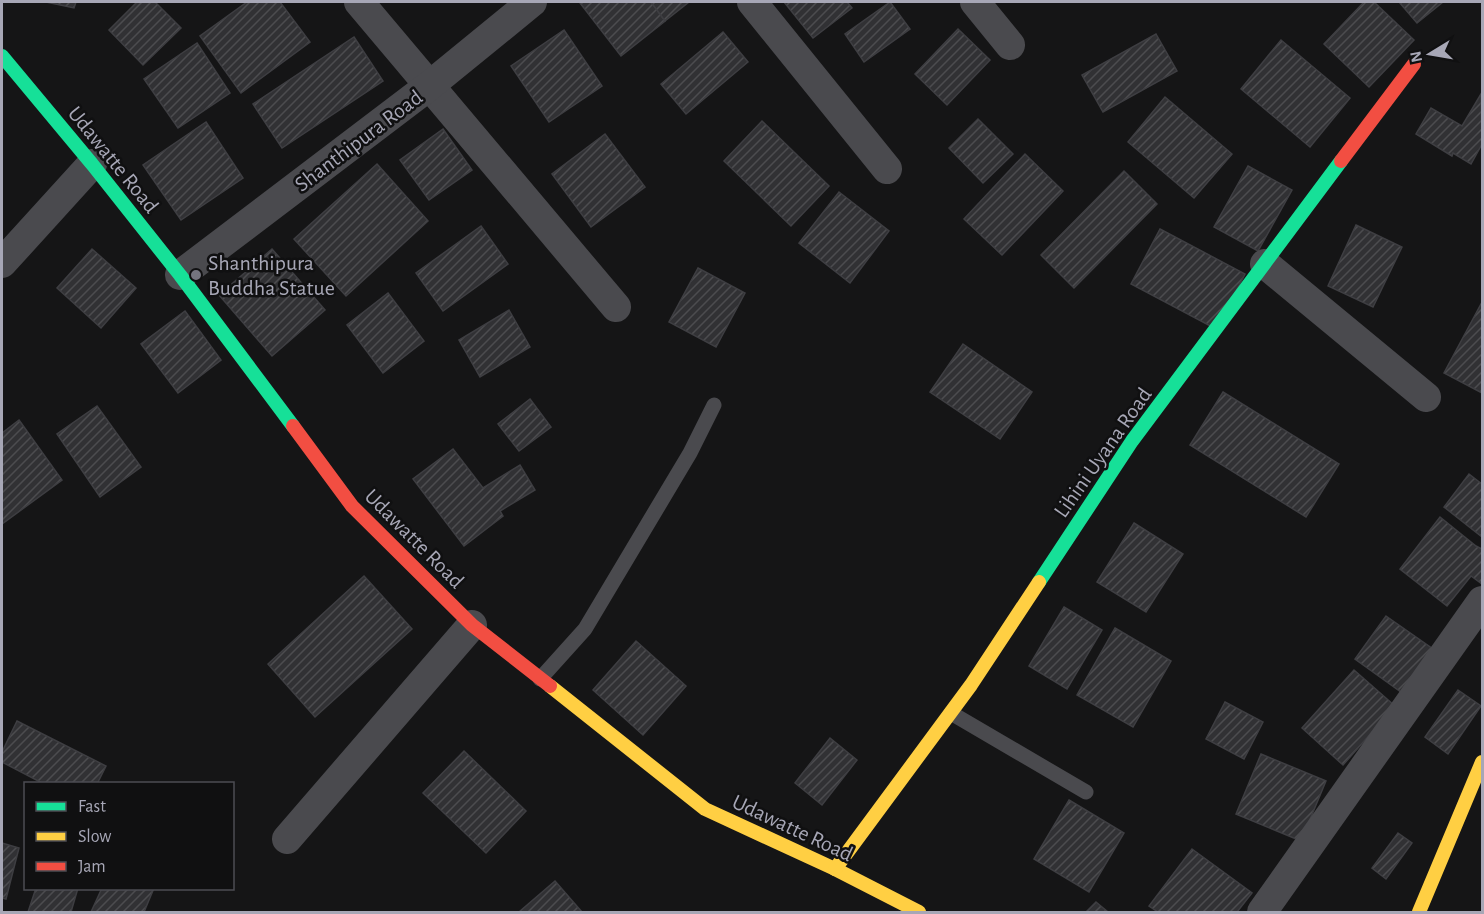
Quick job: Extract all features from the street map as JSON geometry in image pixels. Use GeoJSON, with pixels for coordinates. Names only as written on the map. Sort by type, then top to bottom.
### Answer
{"type":"FeatureCollection","features":[{"type":"Feature","properties":{"kind":"street"},"geometry":{"type":"LineString","coordinates":[[360,2],[616,307]]}},
{"type":"Feature","properties":{"kind":"street","name":"Shanthipura Road"},"geometry":{"type":"LineString","coordinates":[[180,275],[429,86],[532,2]]}},
{"type":"Feature","properties":{"kind":"street"},"geometry":{"type":"LineString","coordinates":[[752,2],[887,169]]}},
{"type":"Feature","properties":{"kind":"street"},"geometry":{"type":"LineString","coordinates":[[975,2],[1010,45]]}},
{"type":"Feature","properties":{"kind":"street","name":"Udawatte Road"},"geometry":{"type":"LineString","coordinates":[[2,56],[180,275],[352,506],[472,625],[705,809],[835,869],[920,912]]}},
{"type":"Feature","properties":{"kind":"street","name":"Lihini Uyana Road"},"geometry":{"type":"LineString","coordinates":[[835,869],[951,713],[1132,441],[1414,64]]}},
{"type":"Feature","properties":{"kind":"street"},"geometry":{"type":"LineString","coordinates":[[2,263],[92,164]]}},
{"type":"Feature","properties":{"kind":"street"},"geometry":{"type":"LineString","coordinates":[[1265,264],[1426,397]]}},
{"type":"Feature","properties":{"kind":"street"},"geometry":{"type":"LineString","coordinates":[[1262,912],[1482,601]]}},
{"type":"Feature","properties":{"kind":"street"},"geometry":{"type":"LineString","coordinates":[[287,839],[472,625]]}},
{"type":"Feature","properties":{"kind":"street"},"geometry":{"type":"LineString","coordinates":[[1419,912],[1482,762]]}},
{"type":"Feature","properties":{"kind":"lane"},"geometry":{"type":"LineString","coordinates":[[540,679],[585,629],[690,453],[714,405]]}},
{"type":"Feature","properties":{"kind":"lane"},"geometry":{"type":"LineString","coordinates":[[951,713],[1086,792]]}},
{"type":"Feature","properties":{"kind":"building"},"geometry":{"type":"Polygon","coordinates":[[[46,2],[76,2],[74,8],[46,2]]]}},
{"type":"Feature","properties":{"kind":"building"},"geometry":{"type":"Polygon","coordinates":[[[137,2],[155,2],[181,28],[143,65],[109,30],[137,2]]]}},
{"type":"Feature","properties":{"kind":"building"},"geometry":{"type":"Polygon","coordinates":[[[247,2],[280,2],[310,42],[241,93],[200,36],[247,2]]]}},
{"type":"Feature","properties":{"kind":"building"},"geometry":{"type":"Polygon","coordinates":[[[651,2],[665,21],[621,56],[580,3],[651,2]]]}},
{"type":"Feature","properties":{"kind":"building"},"geometry":{"type":"Polygon","coordinates":[[[651,2],[689,2],[665,21],[651,2]]]}},
{"type":"Feature","properties":{"kind":"building"},"geometry":{"type":"Polygon","coordinates":[[[784,2],[847,2],[852,8],[813,38],[784,2]]]}},
{"type":"Feature","properties":{"kind":"building"},"geometry":{"type":"Polygon","coordinates":[[[890,2],[910,29],[864,62],[845,34],[890,2]]]}},
{"type":"Feature","properties":{"kind":"building"},"geometry":{"type":"Polygon","coordinates":[[[1364,2],[1374,2],[1414,40],[1369,87],[1324,44],[1364,2]]]}},
{"type":"Feature","properties":{"kind":"building"},"geometry":{"type":"Polygon","coordinates":[[[1399,2],[1443,2],[1417,23],[1399,2]]]}},
{"type":"Feature","properties":{"kind":"building"},"geometry":{"type":"Polygon","coordinates":[[[958,29],[990,60],[947,105],[915,74],[958,29]]]}},
{"type":"Feature","properties":{"kind":"building"},"geometry":{"type":"Polygon","coordinates":[[[564,30],[602,86],[549,122],[511,66],[564,30]]]}},
{"type":"Feature","properties":{"kind":"building"},"geometry":{"type":"Polygon","coordinates":[[[723,32],[748,62],[686,114],[661,84],[723,32]]]}},
{"type":"Feature","properties":{"kind":"building"},"geometry":{"type":"Polygon","coordinates":[[[1156,34],[1177,71],[1103,112],[1082,75],[1156,34]]]}},
{"type":"Feature","properties":{"kind":"building"},"geometry":{"type":"Polygon","coordinates":[[[354,37],[383,81],[282,148],[253,104],[354,37]]]}},
{"type":"Feature","properties":{"kind":"building"},"geometry":{"type":"Polygon","coordinates":[[[1281,40],[1350,98],[1310,147],[1241,89],[1281,40]]]}},
{"type":"Feature","properties":{"kind":"building"},"geometry":{"type":"Polygon","coordinates":[[[197,43],[230,93],[178,128],[144,79],[197,43]]]}},
{"type":"Feature","properties":{"kind":"building"},"geometry":{"type":"Polygon","coordinates":[[[1481,94],[1482,144],[1471,164],[1453,153],[1452,156],[1416,134],[1431,108],[1462,126],[1481,94]]]}},
{"type":"Feature","properties":{"kind":"building"},"geometry":{"type":"Polygon","coordinates":[[[1165,97],[1232,154],[1194,198],[1128,142],[1165,97]]]}},
{"type":"Feature","properties":{"kind":"building"},"geometry":{"type":"Polygon","coordinates":[[[978,119],[1013,154],[983,183],[949,148],[978,119]]]}},
{"type":"Feature","properties":{"kind":"building"},"geometry":{"type":"Polygon","coordinates":[[[762,121],[829,186],[791,226],[724,161],[762,121]]]}},
{"type":"Feature","properties":{"kind":"building"},"geometry":{"type":"Polygon","coordinates":[[[206,122],[243,178],[181,220],[143,165],[206,122]]]}},
{"type":"Feature","properties":{"kind":"building"},"geometry":{"type":"Polygon","coordinates":[[[443,129],[472,170],[429,200],[400,160],[443,129]]]}},
{"type":"Feature","properties":{"kind":"building"},"geometry":{"type":"Polygon","coordinates":[[[605,134],[645,187],[591,227],[552,174],[605,134]]]}},
{"type":"Feature","properties":{"kind":"building"},"geometry":{"type":"Polygon","coordinates":[[[1025,154],[1063,191],[1002,255],[964,219],[1025,154]]]}},
{"type":"Feature","properties":{"kind":"building"},"geometry":{"type":"Polygon","coordinates":[[[377,164],[428,221],[346,296],[294,239],[377,164]]]}},
{"type":"Feature","properties":{"kind":"building"},"geometry":{"type":"Polygon","coordinates":[[[1248,166],[1292,190],[1258,251],[1214,227],[1248,166]]]}},
{"type":"Feature","properties":{"kind":"building"},"geometry":{"type":"Polygon","coordinates":[[[1124,171],[1157,204],[1074,288],[1041,255],[1124,171]]]}},
{"type":"Feature","properties":{"kind":"building"},"geometry":{"type":"Polygon","coordinates":[[[839,192],[889,231],[850,283],[799,243],[839,192]]]}},
{"type":"Feature","properties":{"kind":"building"},"geometry":{"type":"Polygon","coordinates":[[[1356,225],[1402,247],[1373,307],[1328,286],[1356,225]]]}},
{"type":"Feature","properties":{"kind":"building"},"geometry":{"type":"Polygon","coordinates":[[[481,226],[508,264],[443,311],[416,273],[481,226]]]}},
{"type":"Feature","properties":{"kind":"building"},"geometry":{"type":"Polygon","coordinates":[[[1160,229],[1245,274],[1216,329],[1131,284],[1160,229]]]}},
{"type":"Feature","properties":{"kind":"building"},"geometry":{"type":"Polygon","coordinates":[[[92,249],[136,288],[101,328],[57,288],[92,249]]]}},
{"type":"Feature","properties":{"kind":"building"},"geometry":{"type":"Polygon","coordinates":[[[272,249],[325,310],[272,356],[219,295],[272,249]]]}},
{"type":"Feature","properties":{"kind":"building"},"geometry":{"type":"Polygon","coordinates":[[[698,268],[745,293],[716,347],[669,322],[698,268]]]}},
{"type":"Feature","properties":{"kind":"building"},"geometry":{"type":"Polygon","coordinates":[[[388,293],[424,341],[383,373],[347,325],[388,293]]]}},
{"type":"Feature","properties":{"kind":"building"},"geometry":{"type":"Polygon","coordinates":[[[1482,302],[1482,393],[1444,373],[1482,302]]]}},
{"type":"Feature","properties":{"kind":"building"},"geometry":{"type":"Polygon","coordinates":[[[509,310],[530,347],[480,377],[459,340],[509,310]]]}},
{"type":"Feature","properties":{"kind":"building"},"geometry":{"type":"Polygon","coordinates":[[[185,311],[221,360],[178,393],[141,344],[185,311]]]}},
{"type":"Feature","properties":{"kind":"building"},"geometry":{"type":"Polygon","coordinates":[[[963,344],[1032,392],[1000,439],[930,392],[963,344]]]}},
{"type":"Feature","properties":{"kind":"building"},"geometry":{"type":"Polygon","coordinates":[[[1223,392],[1339,464],[1306,517],[1190,445],[1223,392]]]}},
{"type":"Feature","properties":{"kind":"building"},"geometry":{"type":"Polygon","coordinates":[[[530,399],[551,427],[519,451],[498,424],[530,399]]]}},
{"type":"Feature","properties":{"kind":"building"},"geometry":{"type":"Polygon","coordinates":[[[97,406],[141,467],[100,497],[57,434],[97,406]]]}},
{"type":"Feature","properties":{"kind":"building"},"geometry":{"type":"Polygon","coordinates":[[[19,420],[62,480],[2,524],[2,433],[19,420]]]}},
{"type":"Feature","properties":{"kind":"building"},"geometry":{"type":"Polygon","coordinates":[[[453,449],[483,488],[520,465],[535,490],[500,511],[503,516],[464,546],[413,479],[453,449]]]}},
{"type":"Feature","properties":{"kind":"building"},"geometry":{"type":"Polygon","coordinates":[[[1469,474],[1482,484],[1482,537],[1444,507],[1469,474]]]}},
{"type":"Feature","properties":{"kind":"building"},"geometry":{"type":"Polygon","coordinates":[[[1440,517],[1482,549],[1482,584],[1471,576],[1447,606],[1400,569],[1440,517]]]}},
{"type":"Feature","properties":{"kind":"building"},"geometry":{"type":"Polygon","coordinates":[[[1134,523],[1183,554],[1146,612],[1097,582],[1134,523]]]}},
{"type":"Feature","properties":{"kind":"building"},"geometry":{"type":"Polygon","coordinates":[[[364,576],[412,629],[315,717],[268,664],[364,576]]]}},
{"type":"Feature","properties":{"kind":"building"},"geometry":{"type":"Polygon","coordinates":[[[1064,607],[1102,630],[1067,689],[1029,666],[1064,607]]]}},
{"type":"Feature","properties":{"kind":"building"},"geometry":{"type":"Polygon","coordinates":[[[1386,616],[1443,656],[1412,700],[1355,659],[1386,616]]]}},
{"type":"Feature","properties":{"kind":"building"},"geometry":{"type":"Polygon","coordinates":[[[1115,628],[1171,661],[1133,727],[1077,695],[1115,628]]]}},
{"type":"Feature","properties":{"kind":"building"},"geometry":{"type":"Polygon","coordinates":[[[636,641],[686,686],[643,735],[593,690],[636,641]]]}},
{"type":"Feature","properties":{"kind":"building"},"geometry":{"type":"Polygon","coordinates":[[[1354,670],[1395,706],[1343,765],[1302,728],[1354,670]]]}},
{"type":"Feature","properties":{"kind":"building"},"geometry":{"type":"Polygon","coordinates":[[[1458,690],[1481,706],[1448,754],[1425,737],[1458,690]]]}},
{"type":"Feature","properties":{"kind":"building"},"geometry":{"type":"Polygon","coordinates":[[[1225,702],[1263,722],[1244,759],[1206,739],[1225,702]]]}},
{"type":"Feature","properties":{"kind":"building"},"geometry":{"type":"Polygon","coordinates":[[[17,721],[106,766],[98,782],[40,782],[2,762],[2,752],[17,721]]]}},
{"type":"Feature","properties":{"kind":"building"},"geometry":{"type":"Polygon","coordinates":[[[830,738],[857,760],[822,805],[795,783],[830,738]]]}},
{"type":"Feature","properties":{"kind":"building"},"geometry":{"type":"Polygon","coordinates":[[[464,751],[526,811],[486,853],[423,793],[464,751]]]}},
{"type":"Feature","properties":{"kind":"building"},"geometry":{"type":"Polygon","coordinates":[[[1261,754],[1326,781],[1301,841],[1236,814],[1261,754]]]}},
{"type":"Feature","properties":{"kind":"building"},"geometry":{"type":"Polygon","coordinates":[[[1069,800],[1124,833],[1089,892],[1034,859],[1069,800]]]}},
{"type":"Feature","properties":{"kind":"building"},"geometry":{"type":"Polygon","coordinates":[[[1398,833],[1412,843],[1386,879],[1372,868],[1398,833]]]}},
{"type":"Feature","properties":{"kind":"building"},"geometry":{"type":"Polygon","coordinates":[[[2,843],[19,848],[6,899],[2,898],[2,843]]]}},
{"type":"Feature","properties":{"kind":"building"},"geometry":{"type":"Polygon","coordinates":[[[1192,849],[1252,893],[1237,912],[1158,912],[1149,906],[1192,849]]]}},
{"type":"Feature","properties":{"kind":"building"},"geometry":{"type":"Polygon","coordinates":[[[555,881],[582,912],[519,912],[555,881]]]}},
{"type":"Feature","properties":{"kind":"building"},"geometry":{"type":"Polygon","coordinates":[[[35,890],[77,890],[71,912],[28,912],[35,890]]]}},
{"type":"Feature","properties":{"kind":"building"},"geometry":{"type":"Polygon","coordinates":[[[101,890],[153,890],[144,912],[91,912],[101,890]]]}},
{"type":"Feature","properties":{"kind":"building"},"geometry":{"type":"Polygon","coordinates":[[[1096,902],[1108,912],[1086,912],[1096,902]]]}},
{"type":"Feature","properties":{"kind":"traffic: fast"},"geometry":{"type":"LineString","coordinates":[[2,56],[180,275],[293,426]]}},
{"type":"Feature","properties":{"kind":"traffic: fast"},"geometry":{"type":"LineString","coordinates":[[1039,582],[1132,441],[1341,161]]}},
{"type":"Feature","properties":{"kind":"traffic: slow"},"geometry":{"type":"LineString","coordinates":[[835,869],[971,685],[1039,582]]}},
{"type":"Feature","properties":{"kind":"traffic: slow"},"geometry":{"type":"LineString","coordinates":[[550,686],[705,809],[835,869],[919,912]]}},
{"type":"Feature","properties":{"kind":"traffic: slow"},"geometry":{"type":"LineString","coordinates":[[1419,912],[1482,762]]}},
{"type":"Feature","properties":{"kind":"traffic: jam"},"geometry":{"type":"LineString","coordinates":[[1341,161],[1414,64]]}},
{"type":"Feature","properties":{"kind":"traffic: jam"},"geometry":{"type":"LineString","coordinates":[[293,426],[352,506],[472,625],[550,686]]}},
{"type":"Feature","properties":{"kind":"place","name":"Shanthipura Buddha Statue"},"geometry":{"type":"Point","coordinates":[196,275]}}]}
